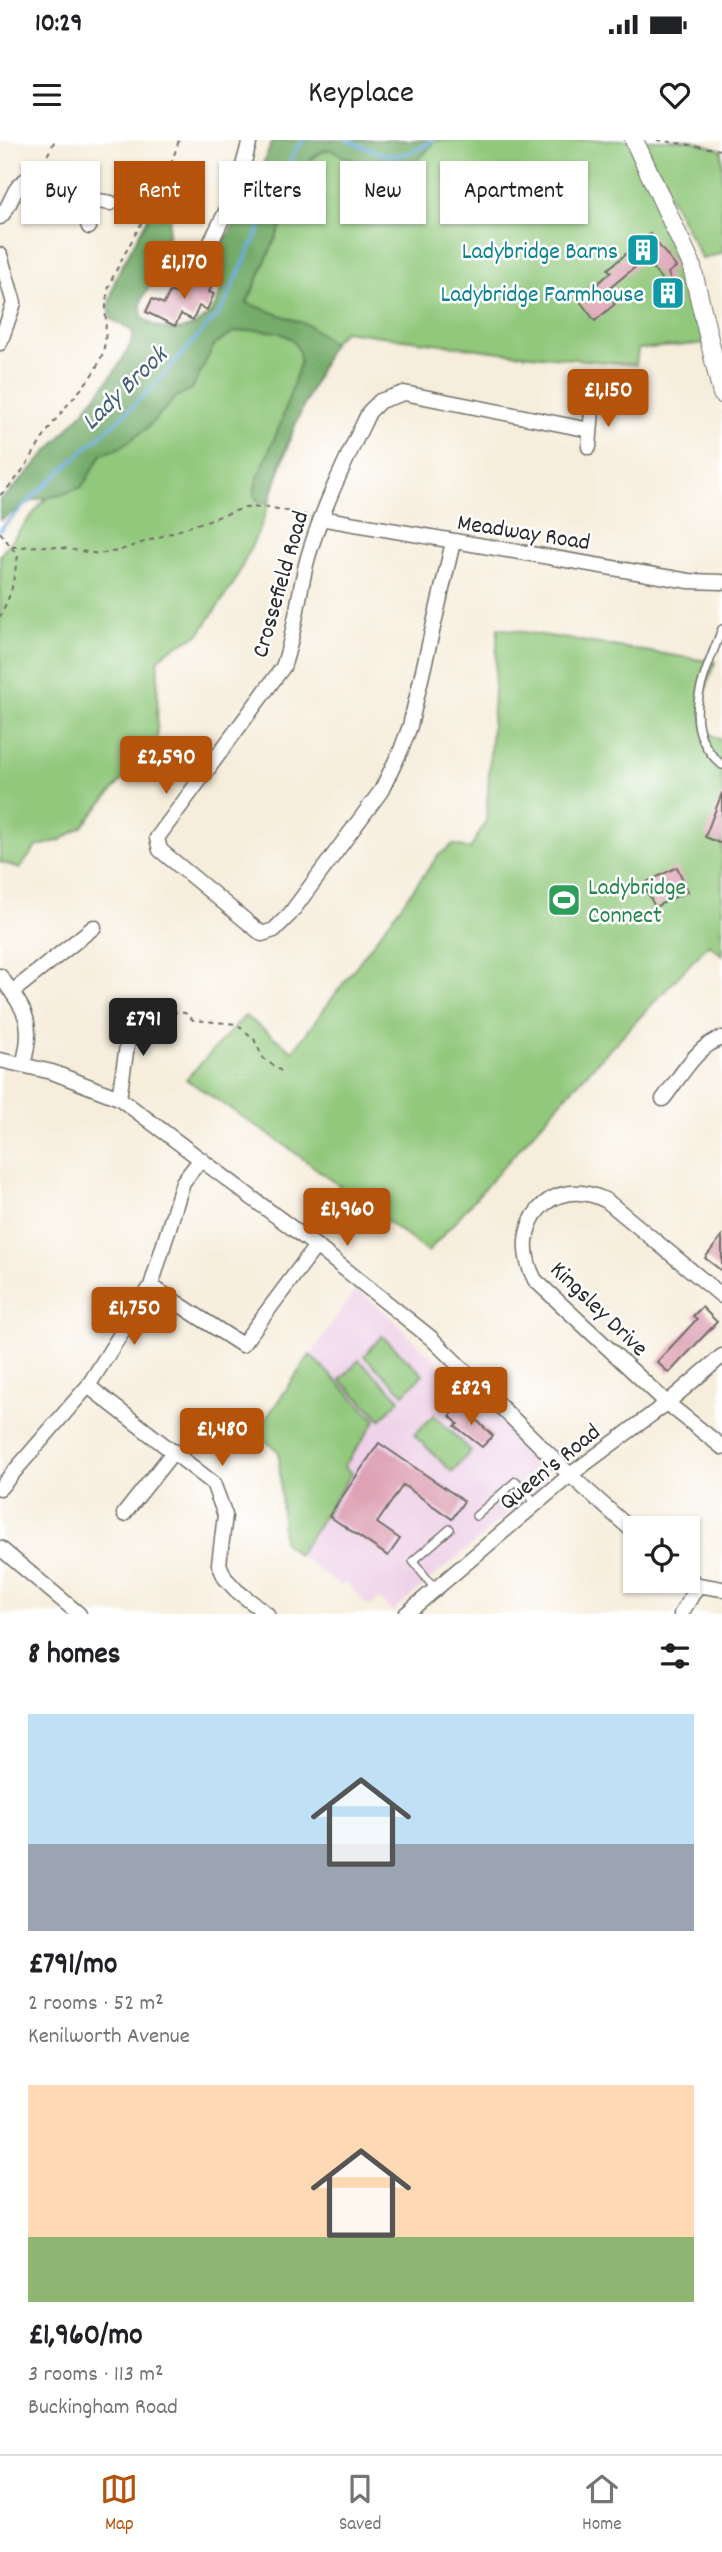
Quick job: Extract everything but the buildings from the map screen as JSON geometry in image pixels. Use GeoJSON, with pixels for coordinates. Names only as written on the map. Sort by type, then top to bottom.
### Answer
{"type":"FeatureCollection","features":[{"type":"Feature","properties":{"kind":"street"},"geometry":{"type":"LineString","coordinates":[[201,262],[236,191],[250,140]]}},
{"type":"Feature","properties":{"kind":"street"},"geometry":{"type":"LineString","coordinates":[[634,140],[691,263],[720,372],[722,394]]}},
{"type":"Feature","properties":{"kind":"street"},"geometry":{"type":"LineString","coordinates":[[0,217],[21,184]]}},
{"type":"Feature","properties":{"kind":"street"},"geometry":{"type":"LineString","coordinates":[[100,201],[111,203]]}},
{"type":"Feature","properties":{"kind":"street"},"geometry":{"type":"LineString","coordinates":[[0,255],[14,303],[0,343]]}},
{"type":"Feature","properties":{"kind":"street","name":"Crossefield Road"},"geometry":{"type":"LineString","coordinates":[[453,542],[410,726],[381,791],[290,914],[274,930],[262,934],[160,850],[157,838],[283,667],[291,645],[307,559],[320,519],[369,412],[380,401],[404,393],[590,429]]}},
{"type":"Feature","properties":{"kind":"street"},"geometry":{"type":"LineString","coordinates":[[590,447],[592,410]]}},
{"type":"Feature","properties":{"kind":"street","name":"Meadway Road"},"geometry":{"type":"LineString","coordinates":[[320,519],[689,581],[722,582]]}},
{"type":"Feature","properties":{"kind":"street"},"geometry":{"type":"LineString","coordinates":[[12,992],[94,926]]}},
{"type":"Feature","properties":{"kind":"street"},"geometry":{"type":"LineString","coordinates":[[0,976],[29,1022],[30,1033],[23,1065]]}},
{"type":"Feature","properties":{"kind":"street"},"geometry":{"type":"LineString","coordinates":[[119,1097],[131,1020],[143,1009],[160,1010]]}},
{"type":"Feature","properties":{"kind":"street"},"geometry":{"type":"LineString","coordinates":[[663,1098],[694,1059],[712,1041],[722,1038]]}},
{"type":"Feature","properties":{"kind":"street"},"geometry":{"type":"LineString","coordinates":[[0,1060],[80,1081],[119,1097],[316,1246],[431,1338],[570,1475],[623,1522]]}},
{"type":"Feature","properties":{"kind":"street"},"geometry":{"type":"LineString","coordinates":[[0,1488],[88,1386],[151,1286],[183,1182],[201,1159]]}},
{"type":"Feature","properties":{"kind":"street","name":"Kingsley Drive"},"geometry":{"type":"LineString","coordinates":[[722,1296],[607,1201],[589,1192],[571,1191],[554,1197],[540,1208],[529,1225],[524,1242],[525,1262],[535,1280],[667,1404],[722,1447]]}},
{"type":"Feature","properties":{"kind":"street"},"geometry":{"type":"LineString","coordinates":[[151,1286],[242,1345],[316,1246]]}},
{"type":"Feature","properties":{"kind":"street","name":"Queen's Road"},"geometry":{"type":"LineString","coordinates":[[405,1614],[570,1475],[667,1404],[722,1356]]}},
{"type":"Feature","properties":{"kind":"street"},"geometry":{"type":"LineString","coordinates":[[88,1386],[213,1483],[225,1515],[219,1564],[225,1578],[267,1614]]}},
{"type":"Feature","properties":{"kind":"street"},"geometry":{"type":"LineString","coordinates":[[124,1514],[174,1451]]}},
{"type":"Feature","properties":{"kind":"street"},"geometry":{"type":"LineString","coordinates":[[0,1548],[79,1614]]}},
{"type":"Feature","properties":{"kind":"street"},"geometry":{"type":"LineString","coordinates":[[700,1583],[722,1589]]}},
{"type":"Feature","properties":{"kind":"street"},"geometry":{"type":"LineString","coordinates":[[681,1614],[689,1593]]}},
{"type":"Feature","properties":{"kind":"lane"},"geometry":{"type":"LineString","coordinates":[[722,629],[698,692],[695,709],[701,737],[722,765]]}},
{"type":"Feature","properties":{"kind":"lane"},"geometry":{"type":"LineString","coordinates":[[476,1516],[516,1481],[536,1503]]}},
{"type":"Feature","properties":{"kind":"lane"},"geometry":{"type":"LineString","coordinates":[[435,1589],[413,1561],[450,1529]]}},
{"type":"Feature","properties":{"kind":"path"},"geometry":{"type":"LineString","coordinates":[[44,161],[55,140]]}},
{"type":"Feature","properties":{"kind":"path"},"geometry":{"type":"LineString","coordinates":[[171,161],[179,140]]}},
{"type":"Feature","properties":{"kind":"path"},"geometry":{"type":"LineString","coordinates":[[657,140],[722,150]]}},
{"type":"Feature","properties":{"kind":"path"},"geometry":{"type":"LineString","coordinates":[[0,495],[21,474],[56,419],[100,360],[104,345],[106,301],[111,282],[141,224]]}},
{"type":"Feature","properties":{"kind":"path"},"geometry":{"type":"LineString","coordinates":[[12,547],[49,546],[99,554],[118,551],[253,507],[320,519]]}},
{"type":"Feature","properties":{"kind":"path"},"geometry":{"type":"LineString","coordinates":[[0,532],[18,555],[15,579],[0,617]]}},
{"type":"Feature","properties":{"kind":"path"},"geometry":{"type":"LineString","coordinates":[[160,1010],[185,1013],[192,1020],[237,1024],[254,1039],[263,1058],[281,1071]]}},
{"type":"Feature","properties":{"kind":"shaded area"},"geometry":{"type":"Polygon","coordinates":[[[356,1289],[379,1307],[538,1457],[546,1471],[545,1480],[539,1488],[392,1612],[379,1598],[369,1607],[346,1583],[340,1586],[283,1542],[279,1452],[256,1433],[356,1289]]]}},
{"type":"Feature","properties":{"kind":"green space"},"geometry":{"type":"Polygon","coordinates":[[[273,140],[434,140],[426,152],[415,161],[354,161],[331,150],[323,151],[310,161],[264,161],[273,140]]]}},
{"type":"Feature","properties":{"kind":"green space"},"geometry":{"type":"Polygon","coordinates":[[[433,140],[634,140],[674,224],[710,343],[638,349],[636,365],[500,352],[344,331],[332,343],[299,413],[261,526],[234,583],[199,634],[169,650],[158,660],[157,738],[83,826],[61,840],[36,847],[20,868],[0,862],[0,555],[41,504],[97,447],[215,315],[259,224],[326,224],[326,161],[290,161],[296,149],[433,140]]]}},
{"type":"Feature","properties":{"kind":"green space"},"geometry":{"type":"Polygon","coordinates":[[[641,140],[691,140],[722,150],[722,253],[702,259],[641,140]]]}},
{"type":"Feature","properties":{"kind":"green space"},"geometry":{"type":"Polygon","coordinates":[[[145,224],[170,224],[163,264],[141,304],[144,319],[154,325],[169,330],[184,329],[209,314],[217,303],[220,290],[219,276],[211,262],[234,224],[282,224],[247,303],[308,325],[332,343],[287,443],[269,503],[260,503],[254,496],[256,482],[280,425],[300,363],[299,351],[292,339],[278,332],[256,330],[234,332],[214,345],[192,389],[176,397],[146,429],[121,447],[102,454],[82,487],[61,495],[34,500],[0,520],[0,499],[9,493],[82,414],[130,346],[133,331],[111,319],[109,304],[116,277],[145,224]]]}},
{"type":"Feature","properties":{"kind":"green space","name":"Ladybridge Connect"},"geometry":{"type":"Polygon","coordinates":[[[498,628],[715,662],[704,694],[702,716],[711,734],[722,740],[722,955],[709,944],[572,1089],[428,1252],[286,1146],[186,1079],[245,1016],[293,1051],[438,856],[453,844],[470,849],[486,821],[498,628]]]}},
{"type":"Feature","properties":{"kind":"green space"},"geometry":{"type":"Polygon","coordinates":[[[382,1336],[423,1374],[404,1394],[364,1356],[382,1336]]]}},
{"type":"Feature","properties":{"kind":"green space"},"geometry":{"type":"Polygon","coordinates":[[[310,1355],[376,1420],[344,1467],[352,1473],[298,1555],[283,1542],[279,1452],[256,1433],[310,1355]]]}},
{"type":"Feature","properties":{"kind":"green space"},"geometry":{"type":"Polygon","coordinates":[[[359,1360],[400,1399],[381,1419],[340,1380],[359,1360]]]}},
{"type":"Feature","properties":{"kind":"green space"},"geometry":{"type":"Polygon","coordinates":[[[434,1415],[471,1451],[452,1472],[414,1435],[434,1415]]]}},
{"type":"Feature","properties":{"kind":"waterway","name":"Lady Brook"},"geometry":{"type":"LineString","coordinates":[[0,530],[153,387],[222,310],[296,149],[305,140]]}},
{"type":"Feature","properties":{"kind":"waterway","name":"Lady Brook"},"geometry":{"type":"LineString","coordinates":[[347,140],[391,155],[410,153],[433,140]]}},
{"type":"Feature","properties":{"kind":"place","name":"Ladybridge Barns"},"geometry":{"type":"Point","coordinates":[643,250]}},
{"type":"Feature","properties":{"kind":"place","name":"Ladybridge Farmhouse"},"geometry":{"type":"Point","coordinates":[668,293]}},
{"type":"Feature","properties":{"kind":"place","name":"Ladybridge Connect"},"geometry":{"type":"Point","coordinates":[564,900]}}]}
